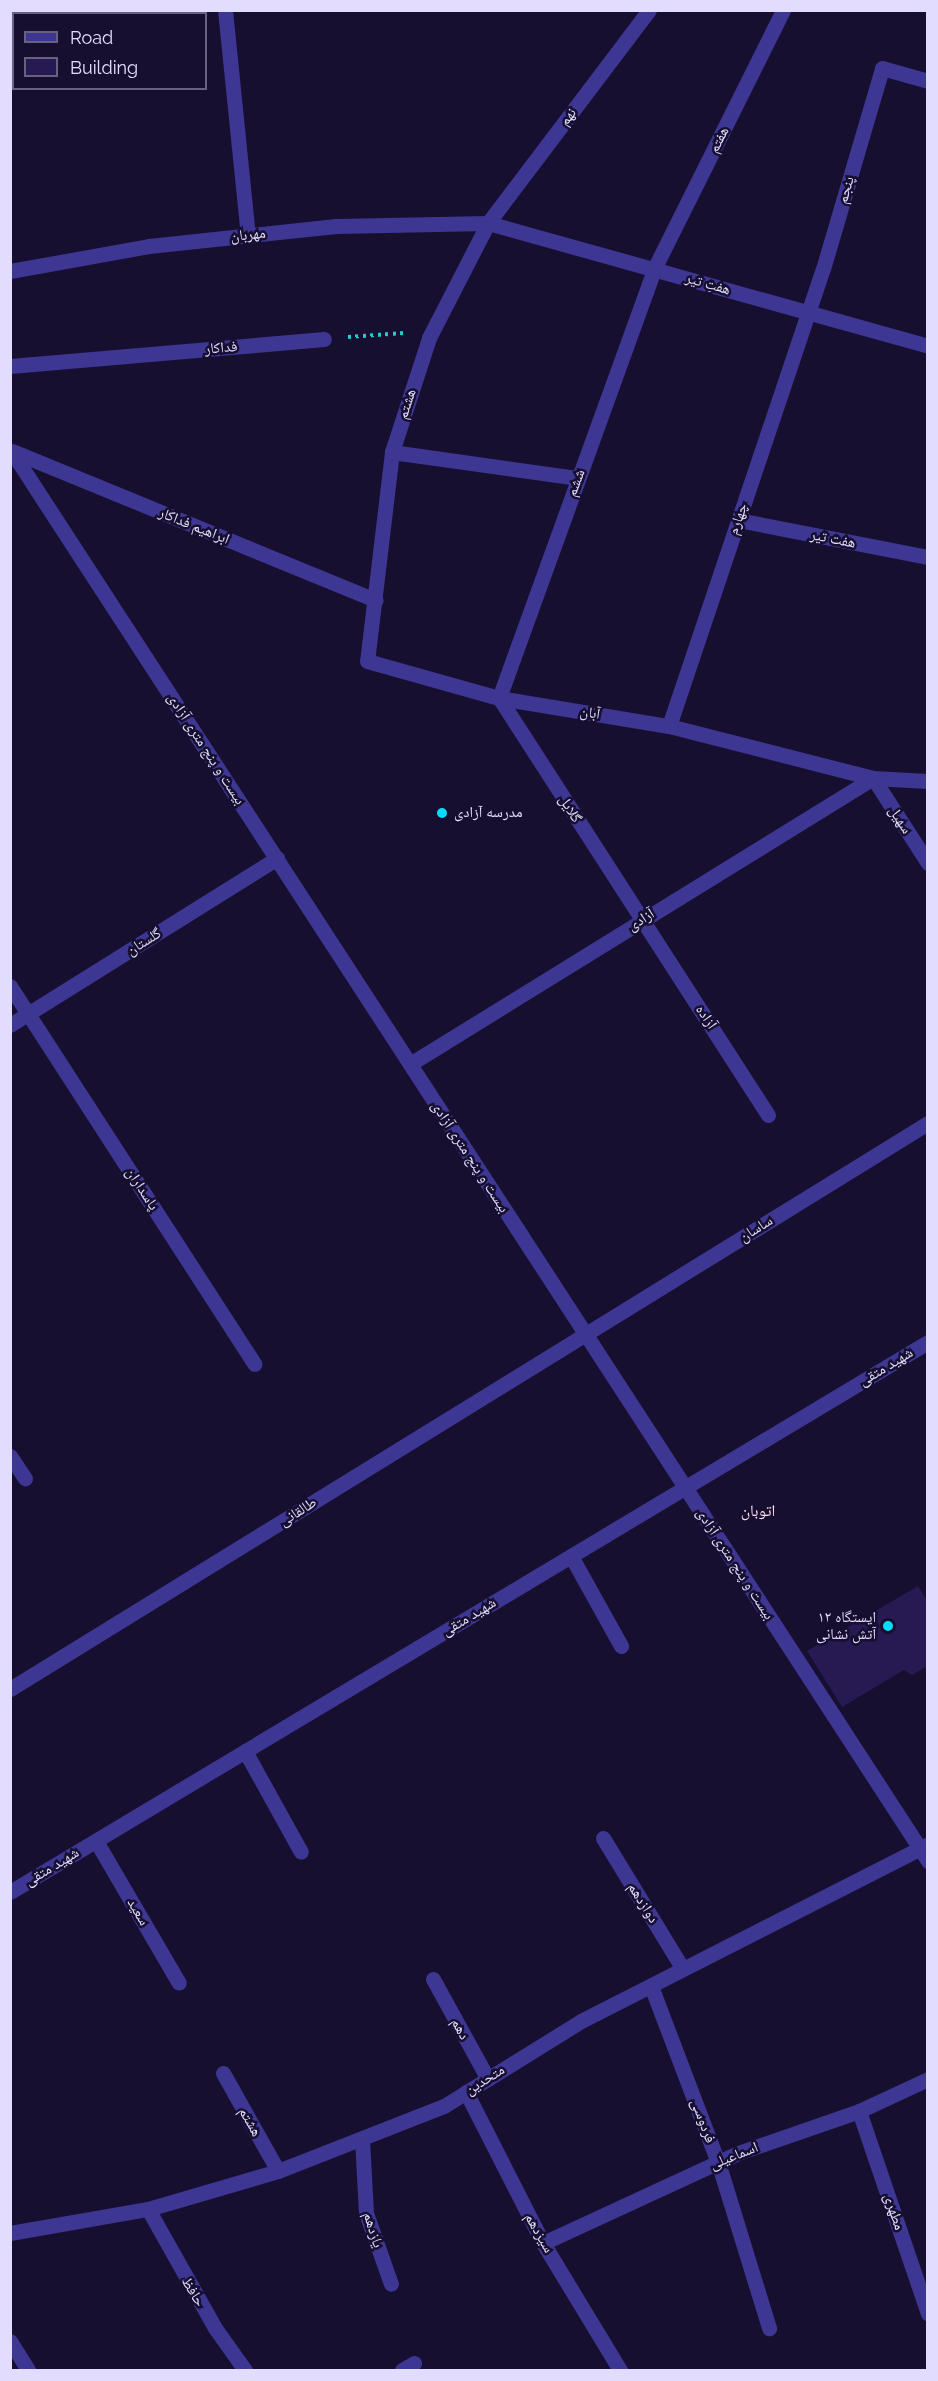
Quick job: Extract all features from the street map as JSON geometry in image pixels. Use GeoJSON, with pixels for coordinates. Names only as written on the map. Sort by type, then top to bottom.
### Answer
{"type":"FeatureCollection","features":[{"type":"Feature","properties":{"kind":"street"},"geometry":{"type":"LineString","coordinates":[[225,10],[248,235]]}},
{"type":"Feature","properties":{"kind":"street","name":"نهم"},"geometry":{"type":"LineString","coordinates":[[488,224],[649,10]]}},
{"type":"Feature","properties":{"kind":"street","name":"هفتم"},"geometry":{"type":"LineString","coordinates":[[654,269],[783,10]]}},
{"type":"Feature","properties":{"kind":"street","name":"پنجم"},"geometry":{"type":"LineString","coordinates":[[808,312],[882,68],[927,81]]}},
{"type":"Feature","properties":{"kind":"street","name":"مهربان"},"geometry":{"type":"LineString","coordinates":[[10,271],[149,246],[336,226],[488,224]]}},
{"type":"Feature","properties":{"kind":"street","name":"هفتِ تیر"},"geometry":{"type":"LineString","coordinates":[[488,224],[927,346]]}},
{"type":"Feature","properties":{"kind":"street","name":"هشتم"},"geometry":{"type":"LineString","coordinates":[[376,600],[392,452],[431,333],[488,224]]}},
{"type":"Feature","properties":{"kind":"street","name":"ششم"},"geometry":{"type":"LineString","coordinates":[[499,698],[654,269]]}},
{"type":"Feature","properties":{"kind":"street","name":"چهارم"},"geometry":{"type":"LineString","coordinates":[[669,726],[808,312]]}},
{"type":"Feature","properties":{"kind":"street","name":"فداکار"},"geometry":{"type":"LineString","coordinates":[[10,366],[324,339]]}},
{"type":"Feature","properties":{"kind":"street","name":"ابراهیم فداکار"},"geometry":{"type":"LineString","coordinates":[[11,451],[376,600]]}},
{"type":"Feature","properties":{"kind":"street","name":"بیست و پنج متری آزادی"},"geometry":{"type":"LineString","coordinates":[[11,451],[685,1488],[925,1851]]}},
{"type":"Feature","properties":{"kind":"street"},"geometry":{"type":"LineString","coordinates":[[392,452],[578,478]]}},
{"type":"Feature","properties":{"kind":"street","name":"هفت تیر"},"geometry":{"type":"LineString","coordinates":[[738,520],[927,557]]}},
{"type":"Feature","properties":{"kind":"street","name":"آبان"},"geometry":{"type":"LineString","coordinates":[[376,600],[368,661],[499,698],[669,726],[873,778],[927,781]]}},
{"type":"Feature","properties":{"kind":"street","name":"گلایل"},"geometry":{"type":"LineString","coordinates":[[499,698],[640,920]]}},
{"type":"Feature","properties":{"kind":"street","name":"آزادی"},"geometry":{"type":"LineString","coordinates":[[410,1064],[873,778]]}},
{"type":"Feature","properties":{"kind":"street","name":"سهیل"},"geometry":{"type":"LineString","coordinates":[[873,778],[927,863]]}},
{"type":"Feature","properties":{"kind":"street","name":"گلستان"},"geometry":{"type":"LineString","coordinates":[[10,1025],[277,858]]}},
{"type":"Feature","properties":{"kind":"street","name":"آزاده"},"geometry":{"type":"LineString","coordinates":[[640,920],[768,1114]]}},
{"type":"Feature","properties":{"kind":"street","name":"پاسداران"},"geometry":{"type":"LineString","coordinates":[[10,986],[255,1364]]}},
{"type":"Feature","properties":{"kind":"street","name":"ساسان"},"geometry":{"type":"LineString","coordinates":[[585,1334],[927,1123]]}},
{"type":"Feature","properties":{"kind":"street","name":"طالقانی"},"geometry":{"type":"LineString","coordinates":[[10,1689],[585,1334]]}},
{"type":"Feature","properties":{"kind":"street","name":"شهید متقی"},"geometry":{"type":"LineString","coordinates":[[10,1892],[927,1342]]}},
{"type":"Feature","properties":{"kind":"street"},"geometry":{"type":"LineString","coordinates":[[10,1456],[25,1478]]}},
{"type":"Feature","properties":{"kind":"street"},"geometry":{"type":"LineString","coordinates":[[571,1556],[621,1646]]}},
{"type":"Feature","properties":{"kind":"street"},"geometry":{"type":"LineString","coordinates":[[245,1751],[301,1852]]}},
{"type":"Feature","properties":{"kind":"street","name":"دوازدهم"},"geometry":{"type":"LineString","coordinates":[[603,1838],[683,1969]]}},
{"type":"Feature","properties":{"kind":"street","name":"سعید"},"geometry":{"type":"LineString","coordinates":[[96,1841],[179,1983]]}},
{"type":"Feature","properties":{"kind":"street","name":"متحدین"},"geometry":{"type":"LineString","coordinates":[[10,2233],[148,2209],[278,2171],[444,2106],[581,2020],[925,1851]]}},
{"type":"Feature","properties":{"kind":"street","name":"دهم"},"geometry":{"type":"LineString","coordinates":[[433,1979],[488,2079]]}},
{"type":"Feature","properties":{"kind":"street","name":"فردوسی"},"geometry":{"type":"LineString","coordinates":[[651,1986],[718,2162],[770,2328]]}},
{"type":"Feature","properties":{"kind":"street","name":"هشتم"},"geometry":{"type":"LineString","coordinates":[[223,2073],[278,2171]]}},
{"type":"Feature","properties":{"kind":"street","name":"اسماعیلی"},"geometry":{"type":"LineString","coordinates":[[543,2243],[718,2162],[859,2111],[927,2079]]}},
{"type":"Feature","properties":{"kind":"street","name":"سیزدهم"},"geometry":{"type":"LineString","coordinates":[[466,2092],[543,2243],[620,2370]]}},
{"type":"Feature","properties":{"kind":"street","name":"مطهری"},"geometry":{"type":"LineString","coordinates":[[859,2111],[927,2314]]}},
{"type":"Feature","properties":{"kind":"street","name":"یازدهم"},"geometry":{"type":"LineString","coordinates":[[362,2139],[366,2212],[391,2284]]}},
{"type":"Feature","properties":{"kind":"street","name":"حافظ"},"geometry":{"type":"LineString","coordinates":[[148,2209],[203,2308],[245,2370]]}},
{"type":"Feature","properties":{"kind":"street"},"geometry":{"type":"LineString","coordinates":[[10,2340],[28,2370]]}},
{"type":"Feature","properties":{"kind":"path"},"geometry":{"type":"LineString","coordinates":[[324,339],[431,333]]}},
{"type":"Feature","properties":{"kind":"building","name":"ایستگاه ۱۲ آتش نشانی"},"geometry":{"type":"Polygon","coordinates":[[[918,1586],[928,1602],[928,1666],[912,1675],[904,1670],[842,1707],[807,1651],[918,1586]]]}},
{"type":"Feature","properties":{"kind":"place","name":"مدرسه آزادی"},"geometry":{"type":"Point","coordinates":[442,813]}},
{"type":"Feature","properties":{"kind":"place","name":"ایستگاه ۱۲ آتش نشانی"},"geometry":{"type":"Point","coordinates":[888,1626]}},
{"type":"Feature","properties":{"kind":"district","name":"اتوبان"},"geometry":{"type":"Point","coordinates":[758,1511]}}]}
